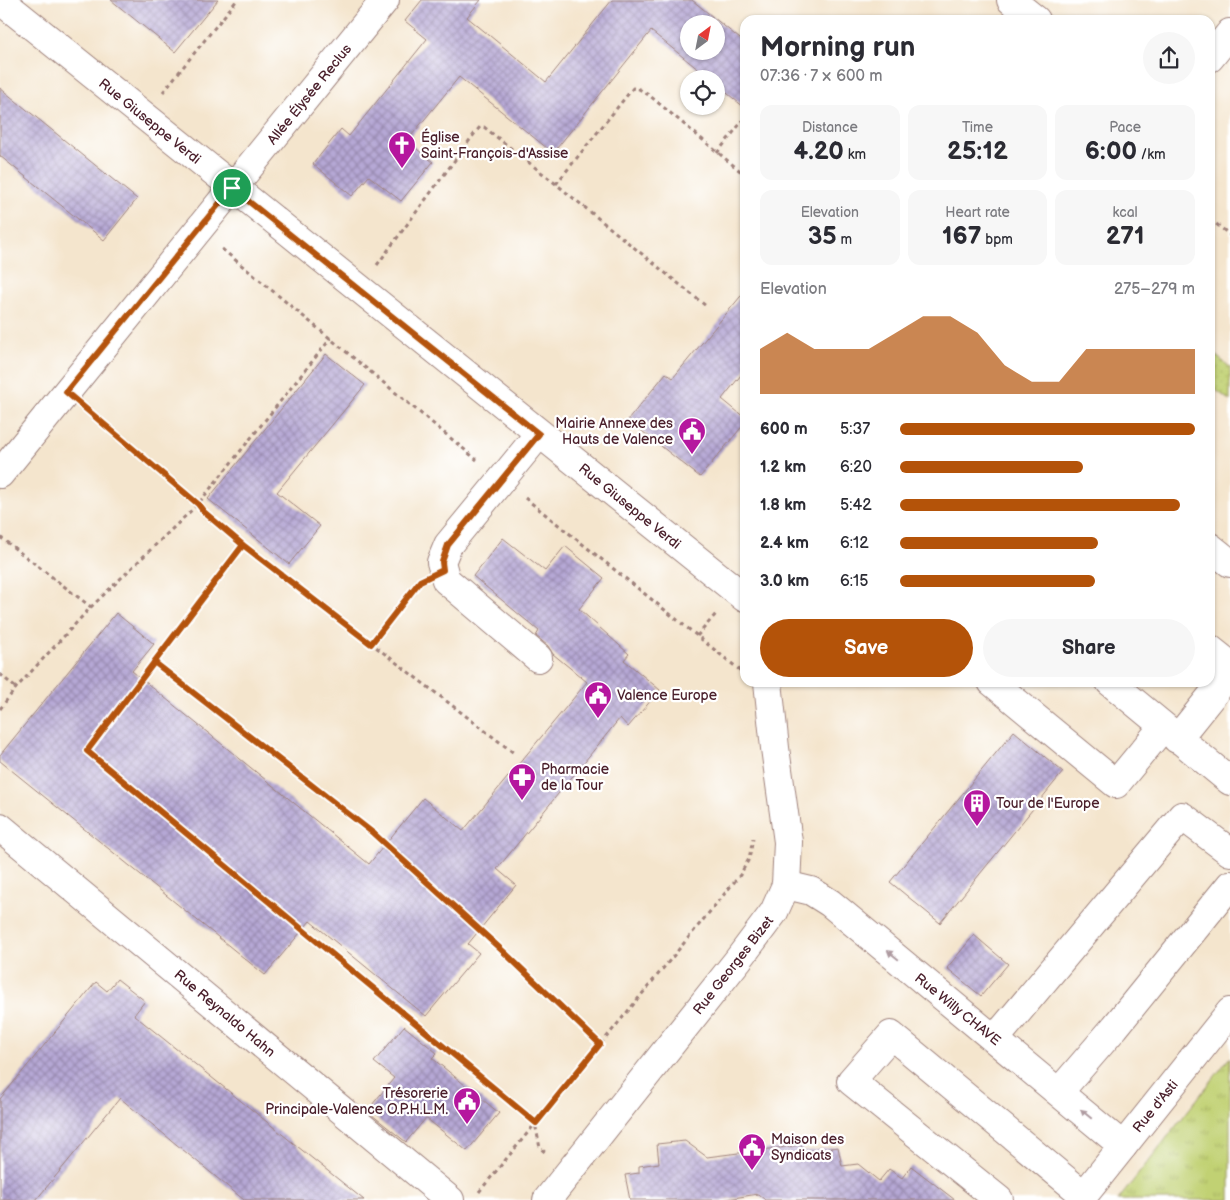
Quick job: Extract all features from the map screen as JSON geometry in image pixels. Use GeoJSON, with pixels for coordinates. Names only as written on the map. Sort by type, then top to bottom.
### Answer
{"type":"FeatureCollection","features":[{"type":"Feature","properties":{"kind":"street","name":"Rue Giuseppe Verdi"},"geometry":{"type":"LineString","coordinates":[[0,0],[740,594]]}},
{"type":"Feature","properties":{"kind":"street","name":"Allée Élysée Reclus"},"geometry":{"type":"LineString","coordinates":[[0,474],[385,0]]}},
{"type":"Feature","properties":{"kind":"street"},"geometry":{"type":"LineString","coordinates":[[1011,0],[1030,15]]}},
{"type":"Feature","properties":{"kind":"street"},"geometry":{"type":"LineString","coordinates":[[1215,52],[1230,33]]}},
{"type":"Feature","properties":{"kind":"street"},"geometry":{"type":"LineString","coordinates":[[538,658],[446,580],[442,562],[448,545],[539,434]]}},
{"type":"Feature","properties":{"kind":"street"},"geometry":{"type":"LineString","coordinates":[[1215,551],[1230,563]]}},
{"type":"Feature","properties":{"kind":"street"},"geometry":{"type":"LineString","coordinates":[[1215,653],[1230,665]]}},
{"type":"Feature","properties":{"kind":"street"},"geometry":{"type":"LineString","coordinates":[[998,687],[1116,784],[1230,673]]}},
{"type":"Feature","properties":{"kind":"street","name":"Rue Georges Bizet"},"geometry":{"type":"LineString","coordinates":[[547,1200],[738,960],[774,912],[786,885],[788,842],[769,687]]}},
{"type":"Feature","properties":{"kind":"street"},"geometry":{"type":"LineString","coordinates":[[1116,687],[1230,781]]}},
{"type":"Feature","properties":{"kind":"street"},"geometry":{"type":"LineString","coordinates":[[995,1039],[1182,816],[1230,852]]}},
{"type":"Feature","properties":{"kind":"street","name":"Rue Reynaldo Hahn"},"geometry":{"type":"LineString","coordinates":[[0,827],[450,1200]]}},
{"type":"Feature","properties":{"kind":"street","name":"Rue Willy CHAVE"},"geometry":{"type":"LineString","coordinates":[[786,885],[811,891],[830,903],[1123,1146]]}},
{"type":"Feature","properties":{"kind":"street"},"geometry":{"type":"LineString","coordinates":[[1059,1092],[1115,1027],[1230,885]]}},
{"type":"Feature","properties":{"kind":"street","name":"Rue d'Asti"},"geometry":{"type":"LineString","coordinates":[[1082,1198],[1230,1012]]}},
{"type":"Feature","properties":{"kind":"street"},"geometry":{"type":"LineString","coordinates":[[999,1200],[851,1081],[891,1035],[1082,1198]]}},
{"type":"Feature","properties":{"kind":"path"},"geometry":{"type":"LineString","coordinates":[[144,116],[237,0]]}},
{"type":"Feature","properties":{"kind":"path"},"geometry":{"type":"LineString","coordinates":[[556,184],[633,88],[639,89],[650,96],[740,171]]}},
{"type":"Feature","properties":{"kind":"path"},"geometry":{"type":"LineString","coordinates":[[717,153],[740,124]]}},
{"type":"Feature","properties":{"kind":"path"},"geometry":{"type":"LineString","coordinates":[[359,289],[475,133],[480,127],[484,127],[706,306]]}},
{"type":"Feature","properties":{"kind":"path"},"geometry":{"type":"LineString","coordinates":[[1215,223],[1230,235]]}},
{"type":"Feature","properties":{"kind":"path"},"geometry":{"type":"LineString","coordinates":[[198,229],[501,480],[740,670]]}},
{"type":"Feature","properties":{"kind":"path"},"geometry":{"type":"LineString","coordinates":[[0,708],[16,688],[92,607],[198,504],[331,338]]}},
{"type":"Feature","properties":{"kind":"path"},"geometry":{"type":"LineString","coordinates":[[66,392],[198,504],[204,512],[243,545],[514,753]]}},
{"type":"Feature","properties":{"kind":"path"},"geometry":{"type":"LineString","coordinates":[[0,537],[92,607]]}},
{"type":"Feature","properties":{"kind":"path"},"geometry":{"type":"LineString","coordinates":[[243,545],[87,751],[536,1123],[540,1148],[569,1173]]}},
{"type":"Feature","properties":{"kind":"path"},"geometry":{"type":"LineString","coordinates":[[371,644],[420,581],[443,570]]}},
{"type":"Feature","properties":{"kind":"path"},"geometry":{"type":"LineString","coordinates":[[154,662],[373,833],[505,953],[600,1044]]}},
{"type":"Feature","properties":{"kind":"path"},"geometry":{"type":"LineString","coordinates":[[0,674],[16,688]]}},
{"type":"Feature","properties":{"kind":"path"},"geometry":{"type":"LineString","coordinates":[[479,1192],[740,874],[749,859],[753,839]]}},
{"type":"Feature","properties":{"kind":"green space"},"geometry":{"type":"Polygon","coordinates":[[[1215,355],[1230,367],[1230,401],[1215,389],[1215,355]]]}},
{"type":"Feature","properties":{"kind":"green space"},"geometry":{"type":"Polygon","coordinates":[[[1230,1057],[1230,1200],[1118,1200],[1230,1057]]]}},
{"type":"Feature","properties":{"kind":"building"},"geometry":{"type":"Polygon","coordinates":[[[111,0],[218,0],[175,52],[111,0]]]}},
{"type":"Feature","properties":{"kind":"building"},"geometry":{"type":"Polygon","coordinates":[[[422,0],[481,0],[467,17],[546,82],[612,0],[692,0],[710,15],[680,15],[680,55],[651,31],[553,153],[459,77],[407,141],[433,162],[401,201],[369,176],[352,196],[313,164],[341,129],[349,136],[427,39],[405,21],[422,0]]]}},
{"type":"Feature","properties":{"kind":"building"},"geometry":{"type":"Polygon","coordinates":[[[725,27],[740,39],[740,104],[725,91],[725,70],[699,70],[687,60],[725,60],[725,27]]]}},
{"type":"Feature","properties":{"kind":"building"},"geometry":{"type":"Polygon","coordinates":[[[0,88],[137,199],[104,240],[0,156],[0,88]]]}},
{"type":"Feature","properties":{"kind":"building"},"geometry":{"type":"Polygon","coordinates":[[[740,297],[740,376],[722,399],[740,414],[740,429],[700,477],[628,420],[666,373],[673,378],[740,297]]]}},
{"type":"Feature","properties":{"kind":"building"},"geometry":{"type":"Polygon","coordinates":[[[326,354],[365,385],[277,492],[320,526],[289,564],[208,499],[326,354]]]}},
{"type":"Feature","properties":{"kind":"building"},"geometry":{"type":"Polygon","coordinates":[[[503,538],[545,571],[565,546],[604,578],[579,609],[629,654],[624,660],[660,690],[628,727],[620,718],[497,869],[516,885],[468,944],[479,953],[426,1016],[310,921],[265,975],[0,761],[0,755],[116,613],[154,644],[132,671],[369,864],[423,798],[463,831],[587,682],[553,654],[548,646],[536,636],[539,631],[473,576],[503,538]]]}},
{"type":"Feature","properties":{"kind":"building","name":"Tour de l'Europe"},"geometry":{"type":"Polygon","coordinates":[[[1014,731],[1063,772],[940,923],[890,882],[1014,731]]]}},
{"type":"Feature","properties":{"kind":"building"},"geometry":{"type":"Polygon","coordinates":[[[974,935],[1008,964],[981,996],[947,968],[974,935]]]}},
{"type":"Feature","properties":{"kind":"building"},"geometry":{"type":"Polygon","coordinates":[[[117,979],[145,1001],[134,1015],[364,1200],[244,1200],[120,1098],[36,1200],[0,1200],[0,1099],[96,982],[107,991],[117,979]]]}},
{"type":"Feature","properties":{"kind":"building"},"geometry":{"type":"Polygon","coordinates":[[[404,1026],[437,1053],[432,1058],[499,1113],[467,1151],[426,1118],[406,1142],[367,1111],[394,1078],[374,1062],[404,1026]]]}},
{"type":"Feature","properties":{"kind":"building","name":"Maison des Syndicats"},"geometry":{"type":"Polygon","coordinates":[[[685,1141],[707,1157],[801,1145],[802,1152],[838,1147],[842,1166],[858,1164],[879,1181],[889,1169],[902,1178],[911,1166],[955,1200],[765,1200],[758,1194],[721,1200],[630,1200],[625,1175],[639,1173],[639,1166],[659,1163],[657,1144],[685,1141]]]}},
{"type":"Feature","properties":{"kind":"place","name":"Église Saint-François-d'Assise"},"geometry":{"type":"Point","coordinates":[402,169]}},
{"type":"Feature","properties":{"kind":"place","name":"Mairie Annexe des Hauts de Valence"},"geometry":{"type":"Point","coordinates":[692,455]}},
{"type":"Feature","properties":{"kind":"place","name":"Valence Europe"},"geometry":{"type":"Point","coordinates":[598,719]}},
{"type":"Feature","properties":{"kind":"place","name":"Pharmacie de la Tour"},"geometry":{"type":"Point","coordinates":[522,801]}},
{"type":"Feature","properties":{"kind":"place","name":"Tour de l'Europe"},"geometry":{"type":"Point","coordinates":[977,827]}},
{"type":"Feature","properties":{"kind":"place","name":"Trésorerie Principale-Valence O.P.H.L.M."},"geometry":{"type":"Point","coordinates":[467,1125]}},
{"type":"Feature","properties":{"kind":"place","name":"Maison des Syndicats"},"geometry":{"type":"Point","coordinates":[752,1171]}},
{"type":"Feature","properties":{"kind":"route"},"geometry":{"type":"LineString","coordinates":[[232,188],[66,392],[198,504],[204,512],[243,545],[154,662],[87,751],[536,1123],[600,1044],[505,953],[373,833],[154,662],[199,604],[243,545],[371,644],[420,581],[443,570],[442,562],[448,545],[539,434],[232,188]]}}]}
